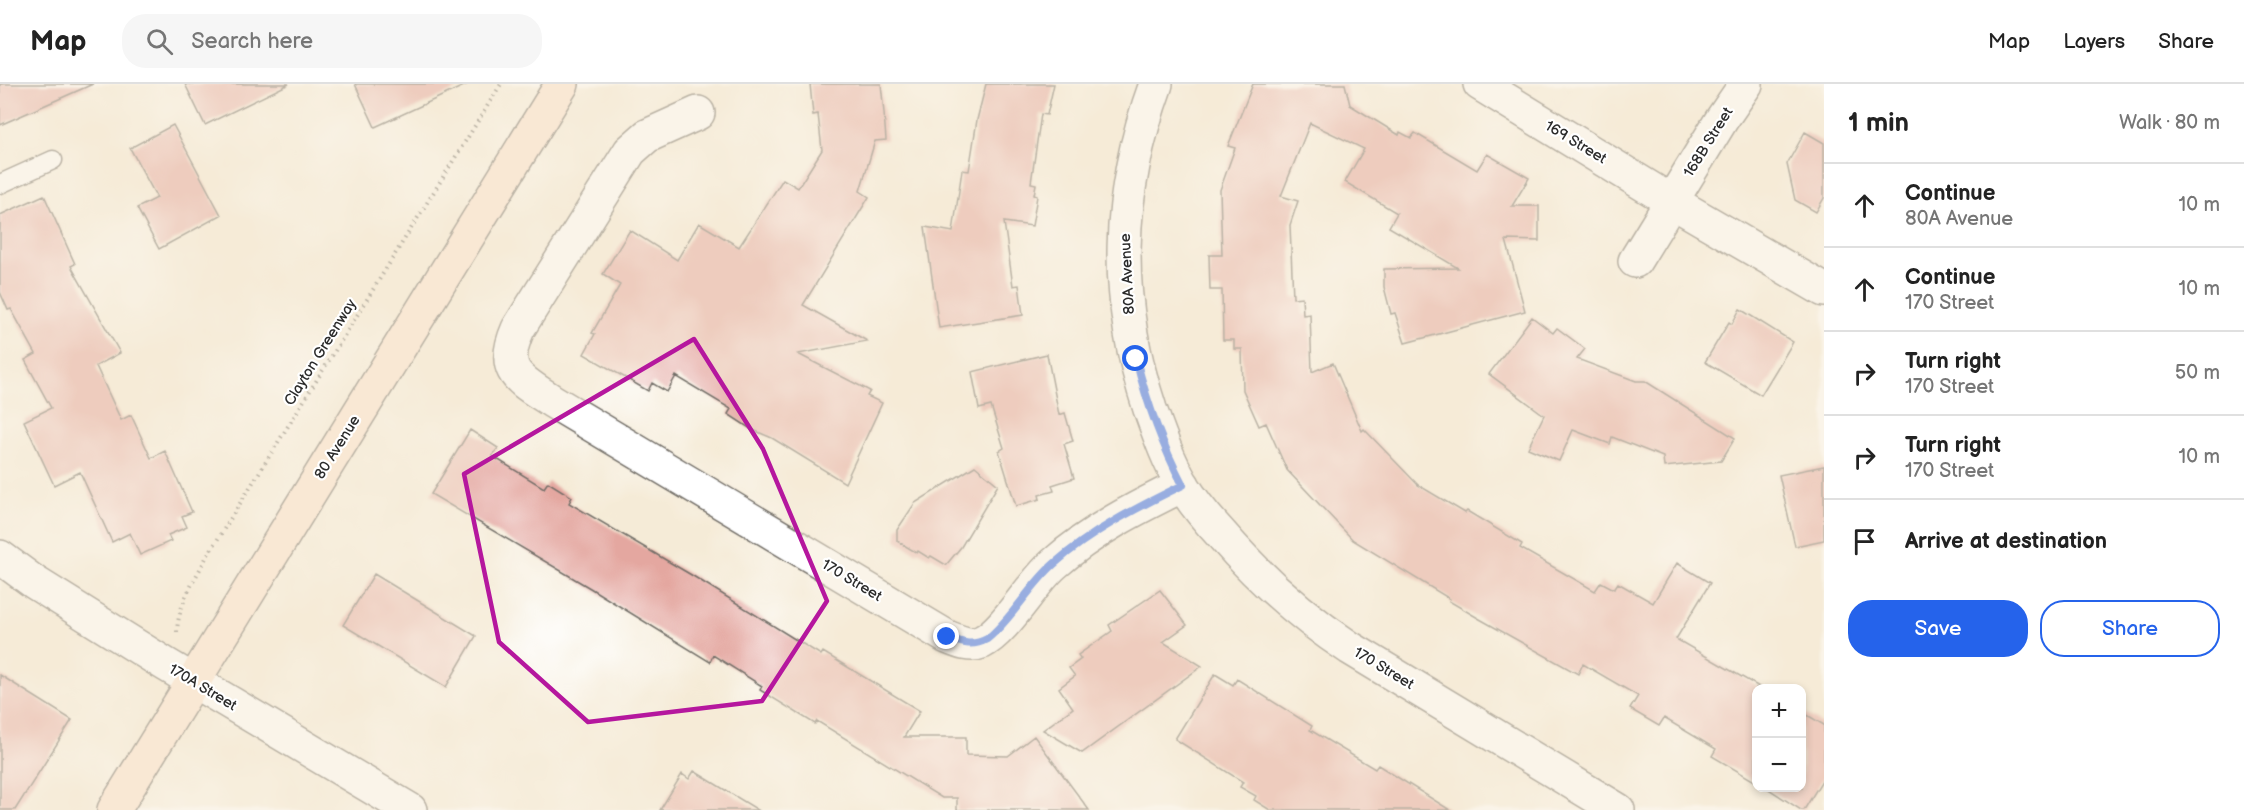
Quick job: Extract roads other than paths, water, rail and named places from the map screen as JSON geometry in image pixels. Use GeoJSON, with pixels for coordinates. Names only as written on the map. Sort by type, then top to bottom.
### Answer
{"type":"FeatureCollection","features":[{"type":"Feature","properties":{"kind":"main road","name":"80 Avenue"},"geometry":{"type":"LineString","coordinates":[[114,810],[561,84]]}},
{"type":"Feature","properties":{"kind":"street","name":"80A Avenue"},"geometry":{"type":"LineString","coordinates":[[1156,84],[1134,160],[1128,190],[1123,249],[1127,304],[1136,359],[1157,428]]}},
{"type":"Feature","properties":{"kind":"street","name":"169 Street"},"geometry":{"type":"LineString","coordinates":[[1480,84],[1671,201],[1824,290]]}},
{"type":"Feature","properties":{"kind":"street","name":"168B Street"},"geometry":{"type":"LineString","coordinates":[[1671,201],[1746,84]]}},
{"type":"Feature","properties":{"kind":"street","name":"170 Street"},"geometry":{"type":"LineString","coordinates":[[698,113],[647,136],[630,151],[518,329],[509,357],[511,365],[525,381],[552,401],[947,637],[966,644],[981,642],[993,634],[1043,575],[1079,544],[1144,504],[1183,485]]}},
{"type":"Feature","properties":{"kind":"street"},"geometry":{"type":"LineString","coordinates":[[1635,261],[1671,201]]}},
{"type":"Feature","properties":{"kind":"street","name":"170 Street"},"geometry":{"type":"LineString","coordinates":[[1157,428],[1168,457],[1183,485],[1215,527],[1253,570],[1311,621],[1343,644],[1618,810]]}},
{"type":"Feature","properties":{"kind":"street","name":"170A Street"},"geometry":{"type":"LineString","coordinates":[[0,556],[34,582],[193,681],[410,810]]}},
{"type":"Feature","properties":{"kind":"lane"},"geometry":{"type":"LineString","coordinates":[[0,184],[52,160]]}}]}
